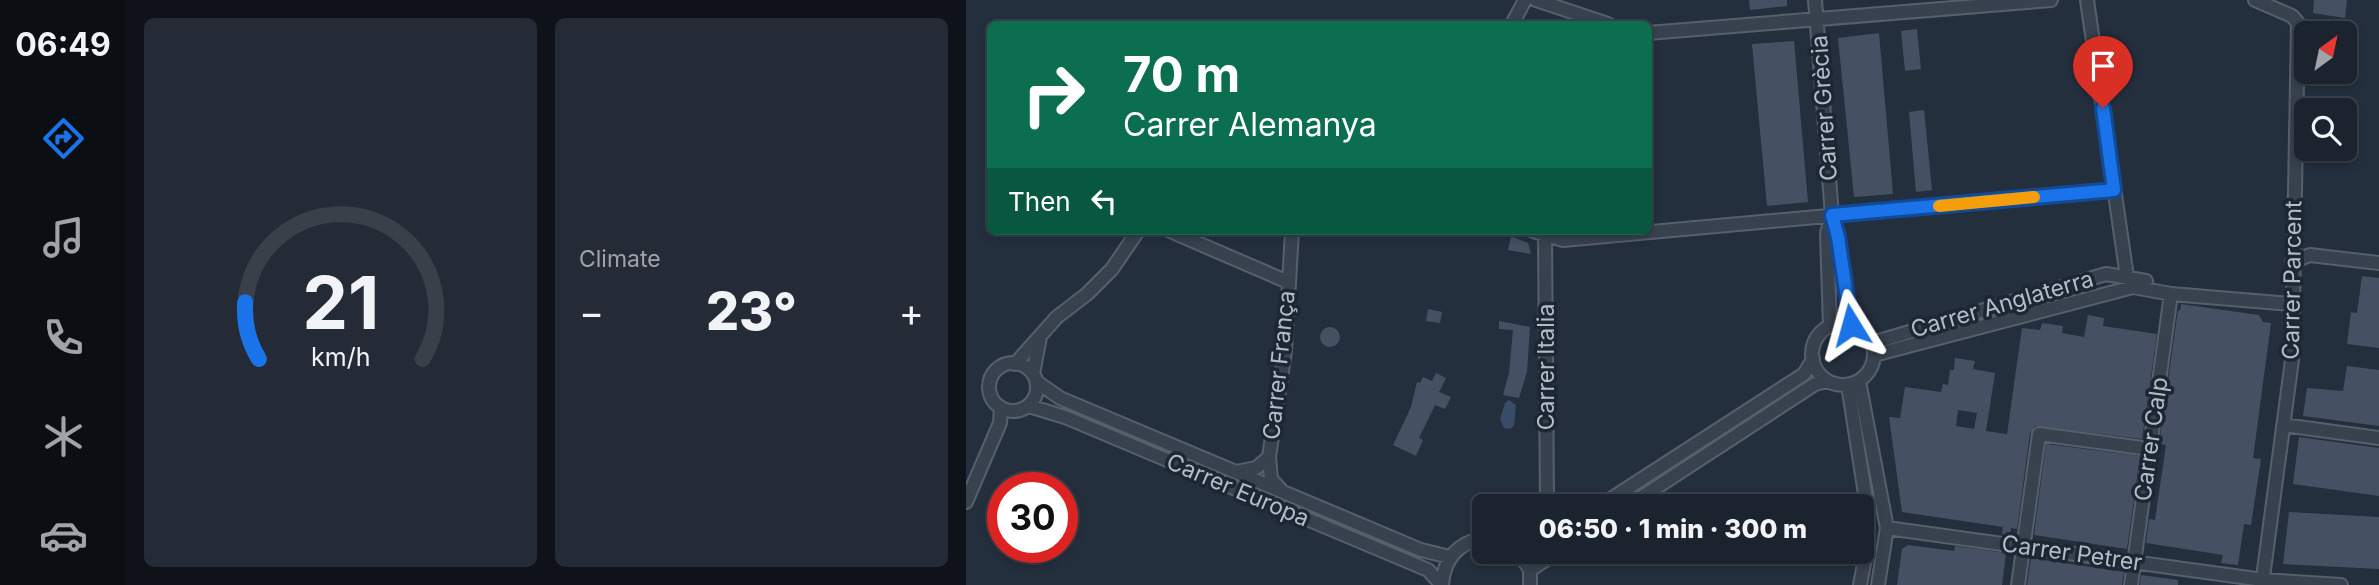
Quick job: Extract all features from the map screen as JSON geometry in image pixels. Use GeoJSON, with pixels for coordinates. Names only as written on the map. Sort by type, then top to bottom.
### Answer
{"type":"FeatureCollection","features":[{"type":"Feature","properties":{"kind":"street"},"geometry":{"type":"LineString","coordinates":[[1514,21],[1525,0]]}},
{"type":"Feature","properties":{"kind":"street"},"geometry":{"type":"LineString","coordinates":[[1536,0],[1599,21]]}},
{"type":"Feature","properties":{"kind":"street","name":"Carrer Grècia"},"geometry":{"type":"LineString","coordinates":[[1815,0],[1832,215],[1838,237],[1851,325]]}},
{"type":"Feature","properties":{"kind":"street"},"geometry":{"type":"LineString","coordinates":[[1652,33],[2051,0]]}},
{"type":"Feature","properties":{"kind":"street"},"geometry":{"type":"LineString","coordinates":[[2087,0],[2127,277]]}},
{"type":"Feature","properties":{"kind":"street","name":"Carrer Parcent"},"geometry":{"type":"LineString","coordinates":[[2255,0],[2292,16],[2298,23],[2292,360],[2263,582]]}},
{"type":"Feature","properties":{"kind":"street"},"geometry":{"type":"LineString","coordinates":[[1652,232],[2114,190]]}},
{"type":"Feature","properties":{"kind":"street","name":"Carrer Grècia"},"geometry":{"type":"LineString","coordinates":[[1830,327],[1827,233],[1832,215]]}},
{"type":"Feature","properties":{"kind":"street"},"geometry":{"type":"LineString","coordinates":[[1015,363],[1041,334],[1112,269],[1135,235]]}},
{"type":"Feature","properties":{"kind":"street"},"geometry":{"type":"LineString","coordinates":[[1179,235],[1288,282]]}},
{"type":"Feature","properties":{"kind":"street","name":"Carrer França"},"geometry":{"type":"LineString","coordinates":[[1269,457],[1285,351],[1292,235]]}},
{"type":"Feature","properties":{"kind":"street","name":"Carrer Italia"},"geometry":{"type":"LineString","coordinates":[[1539,235],[1548,494]]}},
{"type":"Feature","properties":{"kind":"street"},"geometry":{"type":"LineString","coordinates":[[1546,235],[1563,240],[1617,235]]}},
{"type":"Feature","properties":{"kind":"street"},"geometry":{"type":"LineString","coordinates":[[2292,262],[2310,255],[2379,263]]}},
{"type":"Feature","properties":{"kind":"street","name":"Carrer Anglaterra"},"geometry":{"type":"LineString","coordinates":[[1873,349],[2105,274],[2143,280],[2171,294]]}},
{"type":"Feature","properties":{"kind":"street"},"geometry":{"type":"LineString","coordinates":[[1873,349],[2133,287],[2171,294],[2292,304]]}},
{"type":"Feature","properties":{"kind":"street","name":"Carrer Calp"},"geometry":{"type":"LineString","coordinates":[[2131,585],[2171,294]]}},
{"type":"Feature","properties":{"kind":"street"},"geometry":{"type":"LineString","coordinates":[[1646,494],[1815,384],[1827,381],[1853,383],[1870,370],[1873,349],[1860,329],[1851,325],[1830,327],[1815,342],[1815,367],[1827,381]]}},
{"type":"Feature","properties":{"kind":"street"},"geometry":{"type":"LineString","coordinates":[[1035,378],[1026,367],[1015,363],[1002,366],[991,378],[991,396],[1001,408],[1020,411],[1029,406],[1037,391],[1035,378],[1041,334]]}},
{"type":"Feature","properties":{"kind":"street"},"geometry":{"type":"LineString","coordinates":[[1619,494],[1804,374],[1813,359]]}},
{"type":"Feature","properties":{"kind":"street","name":"Carrer Europa"},"geometry":{"type":"LineString","coordinates":[[1035,378],[1060,398],[1421,550],[1450,557]]}},
{"type":"Feature","properties":{"kind":"street"},"geometry":{"type":"LineString","coordinates":[[1853,383],[1887,527],[1878,585]]}},
{"type":"Feature","properties":{"kind":"street"},"geometry":{"type":"LineString","coordinates":[[1853,383],[1866,494],[1868,542],[1860,585]]}},
{"type":"Feature","properties":{"kind":"street","name":"Carrer Europa"},"geometry":{"type":"LineString","coordinates":[[1029,406],[1065,417],[1428,570],[1442,585]]}},
{"type":"Feature","properties":{"kind":"street"},"geometry":{"type":"LineString","coordinates":[[966,502],[1000,423],[1001,408]]}},
{"type":"Feature","properties":{"kind":"street"},"geometry":{"type":"LineString","coordinates":[[2283,425],[2379,438]]}},
{"type":"Feature","properties":{"kind":"street"},"geometry":{"type":"LineString","coordinates":[[2018,585],[2039,434],[2150,449]]}},
{"type":"Feature","properties":{"kind":"street"},"geometry":{"type":"LineString","coordinates":[[1236,472],[1256,468],[1269,457]]}},
{"type":"Feature","properties":{"kind":"street"},"geometry":{"type":"LineString","coordinates":[[1269,457],[1271,479],[1284,492]]}},
{"type":"Feature","properties":{"kind":"street","name":"Carrer Petrer"},"geometry":{"type":"LineString","coordinates":[[1887,527],[2263,582],[2341,585]]}},
{"type":"Feature","properties":{"kind":"street"},"geometry":{"type":"LineString","coordinates":[[1442,585],[1450,557],[1462,545],[1472,542]]}},
{"type":"Feature","properties":{"kind":"street"},"geometry":{"type":"LineString","coordinates":[[1526,564],[1530,570],[1530,585]]}},
{"type":"Feature","properties":{"kind":"street"},"geometry":{"type":"LineString","coordinates":[[1530,570],[1539,564]]}},
{"type":"Feature","properties":{"kind":"water"},"geometry":{"type":"Polygon","coordinates":[[[1509,400],[1516,405],[1514,426],[1509,429],[1504,428],[1500,419],[1505,403],[1509,400]]]}},
{"type":"Feature","properties":{"kind":"building"},"geometry":{"type":"Polygon","coordinates":[[[1749,0],[1787,0],[1787,6],[1750,10],[1749,0]]]}},
{"type":"Feature","properties":{"kind":"building"},"geometry":{"type":"Polygon","coordinates":[[[2314,0],[2347,0],[2345,18],[2313,13],[2314,0]]]}},
{"type":"Feature","properties":{"kind":"building"},"geometry":{"type":"Polygon","coordinates":[[[1917,29],[1921,69],[1905,71],[1901,31],[1917,29]]]}},
{"type":"Feature","properties":{"kind":"building"},"geometry":{"type":"Polygon","coordinates":[[[1879,33],[1893,194],[1854,197],[1838,38],[1879,33]]]}},
{"type":"Feature","properties":{"kind":"building"},"geometry":{"type":"Polygon","coordinates":[[[1794,41],[1808,202],[1767,206],[1752,44],[1794,41]]]}},
{"type":"Feature","properties":{"kind":"building"},"geometry":{"type":"Polygon","coordinates":[[[1924,110],[1932,190],[1916,192],[1909,112],[1924,110]]]}},
{"type":"Feature","properties":{"kind":"building"},"geometry":{"type":"Polygon","coordinates":[[[1511,236],[1528,243],[1531,254],[1508,250],[1511,236]]]}},
{"type":"Feature","properties":{"kind":"building"},"geometry":{"type":"Polygon","coordinates":[[[2362,276],[2379,278],[2379,348],[2347,344],[2351,312],[2357,313],[2362,276]]]}},
{"type":"Feature","properties":{"kind":"building"},"geometry":{"type":"Polygon","coordinates":[[[2181,304],[2259,315],[2263,322],[2271,323],[2253,458],[2261,459],[2251,525],[2244,524],[2238,565],[2221,563],[2223,555],[2146,543],[2149,519],[2155,520],[2166,445],[2159,444],[2181,304]]]}},
{"type":"Feature","properties":{"kind":"building"},"geometry":{"type":"Polygon","coordinates":[[[1428,309],[1442,312],[1440,323],[1426,321],[1428,309]]]}},
{"type":"Feature","properties":{"kind":"building"},"geometry":{"type":"Polygon","coordinates":[[[2088,315],[2104,318],[2103,326],[2157,334],[2142,439],[2035,426],[2030,433],[2017,529],[2011,528],[2010,535],[2002,534],[2003,527],[1902,512],[1889,417],[1900,418],[1905,387],[1941,392],[1943,384],[1948,385],[1955,358],[1975,361],[1973,369],[1995,373],[1986,431],[2007,434],[2022,328],[2040,330],[2042,323],[2063,326],[2062,333],[2084,337],[2088,315]],[[1958,410],[1956,426],[1974,429],[1977,413],[1958,410]]]}},
{"type":"Feature","properties":{"kind":"building"},"geometry":{"type":"Polygon","coordinates":[[[1499,321],[1530,327],[1527,372],[1519,398],[1503,395],[1509,373],[1513,330],[1499,329],[1499,321]]]}},
{"type":"Feature","properties":{"kind":"building"},"geometry":{"type":"Polygon","coordinates":[[[1330,327],[1337,330],[1340,337],[1337,344],[1330,347],[1323,344],[1320,337],[1323,330],[1330,327]]]}},
{"type":"Feature","properties":{"kind":"building"},"geometry":{"type":"Polygon","coordinates":[[[2347,366],[2379,370],[2379,426],[2303,416],[2307,388],[2343,391],[2347,366]]]}},
{"type":"Feature","properties":{"kind":"building"},"geometry":{"type":"Polygon","coordinates":[[[1436,373],[1446,378],[1439,392],[1451,397],[1445,409],[1435,405],[1419,438],[1423,440],[1416,456],[1393,445],[1411,407],[1417,382],[1420,383],[1423,377],[1432,381],[1436,373]]]}},
{"type":"Feature","properties":{"kind":"building"},"geometry":{"type":"Polygon","coordinates":[[[2299,437],[2379,448],[2379,496],[2293,484],[2299,437]]]}},
{"type":"Feature","properties":{"kind":"building"},"geometry":{"type":"Polygon","coordinates":[[[2046,444],[2140,456],[2127,549],[2034,535],[2046,444]]]}},
{"type":"Feature","properties":{"kind":"building"},"geometry":{"type":"Polygon","coordinates":[[[2289,512],[2379,517],[2379,569],[2283,564],[2289,512]]]}},
{"type":"Feature","properties":{"kind":"building"},"geometry":{"type":"Polygon","coordinates":[[[1908,545],[1954,551],[1955,546],[2006,553],[2002,585],[1897,585],[1902,549],[1908,545]]]}},
{"type":"Feature","properties":{"kind":"building"},"geometry":{"type":"Polygon","coordinates":[[[2031,558],[2124,572],[2122,585],[2027,585],[2031,558]]]}},
{"type":"Feature","properties":{"kind":"building"},"geometry":{"type":"Polygon","coordinates":[[[2141,575],[2178,580],[2178,585],[2140,585],[2141,575]]]}},
{"type":"Feature","properties":{"kind":"slow traffic"},"geometry":{"type":"LineString","coordinates":[[1939,206],[2034,197]]}},
{"type":"Feature","properties":{"kind":"route"},"geometry":{"type":"LineString","coordinates":[[1851,325],[1838,237],[1832,215],[2114,190],[2103,108]]}}]}
